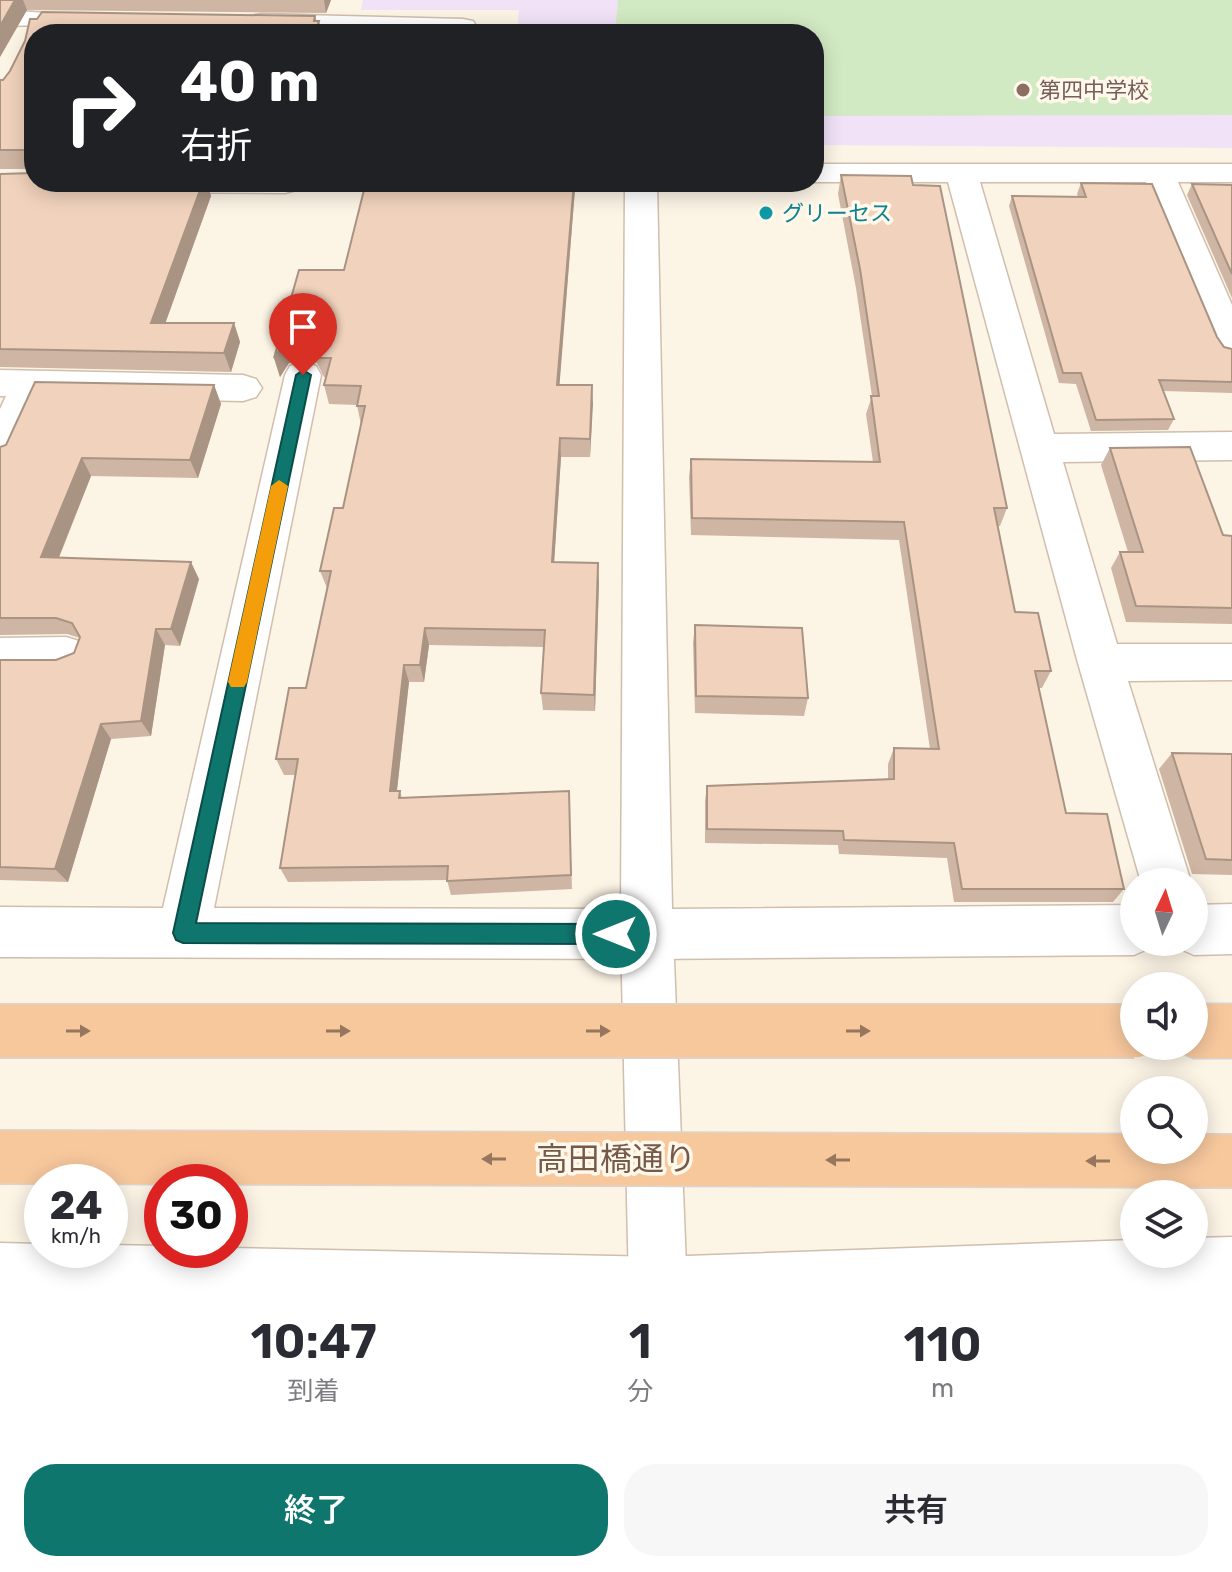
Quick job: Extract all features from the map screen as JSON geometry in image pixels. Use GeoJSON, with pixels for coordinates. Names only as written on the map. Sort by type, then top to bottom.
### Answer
{"type":"FeatureCollection","features":[{"type":"Feature","properties":{"kind":"highway"},"geometry":{"type":"LineString","coordinates":[[0,1031],[1120,1031]]}},
{"type":"Feature","properties":{"kind":"highway"},"geometry":{"type":"LineString","coordinates":[[1208,1031],[1232,1031]]}},
{"type":"Feature","properties":{"kind":"highway","name":"高田橋通り"},"geometry":{"type":"LineString","coordinates":[[0,1157],[1232,1161]]}},
{"type":"Feature","properties":{"kind":"street"},"geometry":{"type":"LineString","coordinates":[[0,18],[69,19]]}},
{"type":"Feature","properties":{"kind":"street"},"geometry":{"type":"LineString","coordinates":[[35,24],[38,19]]}},
{"type":"Feature","properties":{"kind":"street"},"geometry":{"type":"LineString","coordinates":[[241,22],[330,24]]}},
{"type":"Feature","properties":{"kind":"street"},"geometry":{"type":"LineString","coordinates":[[824,173],[1232,173]]}},
{"type":"Feature","properties":{"kind":"street"},"geometry":{"type":"LineString","coordinates":[[961,173],[1100,663],[1162,868]]}},
{"type":"Feature","properties":{"kind":"street"},"geometry":{"type":"LineString","coordinates":[[1158,173],[1232,346]]}},
{"type":"Feature","properties":{"kind":"street"},"geometry":{"type":"LineString","coordinates":[[641,192],[647,934],[659,1289]]}},
{"type":"Feature","properties":{"kind":"street"},"geometry":{"type":"LineString","coordinates":[[183,933],[303,375]]}},
{"type":"Feature","properties":{"kind":"street"},"geometry":{"type":"LineString","coordinates":[[0,452],[15,383],[243,388]]}},
{"type":"Feature","properties":{"kind":"street"},"geometry":{"type":"LineString","coordinates":[[1039,448],[1232,446]]}},
{"type":"Feature","properties":{"kind":"street"},"geometry":{"type":"LineString","coordinates":[[0,656],[66,655]]}},
{"type":"Feature","properties":{"kind":"street"},"geometry":{"type":"LineString","coordinates":[[1100,663],[1232,662]]}},
{"type":"Feature","properties":{"kind":"street"},"geometry":{"type":"LineString","coordinates":[[1208,930],[1232,929]]}},
{"type":"Feature","properties":{"kind":"street"},"geometry":{"type":"LineString","coordinates":[[0,932],[647,934],[1120,930]]}},
{"type":"Feature","properties":{"kind":"street"},"geometry":{"type":"LineString","coordinates":[[0,1273],[213,1284],[659,1289],[1232,1267]]}},
{"type":"Feature","properties":{"kind":"shaded area","name":"第四中学校"},"geometry":{"type":"Polygon","coordinates":[[[363,0],[1232,0],[1232,148],[824,145],[824,24],[518,24],[519,10],[361,10],[363,0]]]}},
{"type":"Feature","properties":{"kind":"green space","name":"第四中学校"},"geometry":{"type":"Polygon","coordinates":[[[618,0],[1232,0],[1232,115],[824,116],[824,24],[616,24],[618,0]]]}},
{"type":"Feature","properties":{"kind":"building"},"geometry":{"type":"Polygon","coordinates":[[[0,0],[15,0],[0,26],[0,0]]]}},
{"type":"Feature","properties":{"kind":"building"},"geometry":{"type":"Polygon","coordinates":[[[42,12],[315,16],[314,21],[319,21],[318,24],[29,24],[30,19],[37,19],[42,12]]]}},
{"type":"Feature","properties":{"kind":"building"},"geometry":{"type":"Polygon","coordinates":[[[24,43],[24,150],[0,150],[0,80],[10,71],[24,43]]]}},
{"type":"Feature","properties":{"kind":"building"},"geometry":{"type":"Polygon","coordinates":[[[24,173],[24,192],[199,192],[151,323],[234,323],[224,353],[0,349],[0,174],[24,173]]]}},
{"type":"Feature","properties":{"kind":"building"},"geometry":{"type":"Polygon","coordinates":[[[841,175],[911,176],[913,185],[940,186],[1007,508],[994,508],[1015,612],[1038,613],[1051,671],[1035,671],[1066,813],[1107,814],[1120,871],[1120,889],[962,889],[954,843],[844,840],[843,831],[707,829],[707,786],[894,779],[894,748],[939,749],[904,522],[692,518],[691,459],[880,462],[871,396],[879,396],[860,269],[841,175]]]}},
{"type":"Feature","properties":{"kind":"building"},"geometry":{"type":"Polygon","coordinates":[[[1081,183],[1152,184],[1217,337],[1224,347],[1232,349],[1232,382],[1159,380],[1174,419],[1096,420],[1081,373],[1063,373],[1012,196],[1086,197],[1081,183]]]}},
{"type":"Feature","properties":{"kind":"building"},"geometry":{"type":"Polygon","coordinates":[[[1192,184],[1232,185],[1232,274],[1192,184]]]}},
{"type":"Feature","properties":{"kind":"building"},"geometry":{"type":"Polygon","coordinates":[[[364,192],[573,192],[557,385],[592,385],[590,439],[560,438],[552,562],[598,563],[594,695],[541,693],[545,630],[425,628],[420,665],[404,665],[390,791],[400,791],[399,798],[569,791],[571,875],[447,881],[448,866],[280,868],[298,759],[276,759],[289,688],[306,688],[331,571],[320,571],[334,508],[343,508],[365,406],[357,406],[361,386],[324,385],[331,358],[319,358],[312,344],[297,340],[283,344],[274,358],[299,270],[344,270],[364,192]]]}},
{"type":"Feature","properties":{"kind":"building"},"geometry":{"type":"Polygon","coordinates":[[[35,382],[214,385],[190,460],[82,458],[41,557],[191,562],[171,629],[156,629],[141,721],[101,724],[55,869],[0,867],[0,660],[56,660],[74,653],[80,637],[72,623],[56,618],[0,618],[0,447],[6,445],[35,382]]]}},
{"type":"Feature","properties":{"kind":"building"},"geometry":{"type":"Polygon","coordinates":[[[1190,447],[1223,535],[1232,536],[1232,608],[1136,606],[1120,552],[1143,552],[1110,448],[1190,447]]]}},
{"type":"Feature","properties":{"kind":"building"},"geometry":{"type":"Polygon","coordinates":[[[695,625],[802,628],[808,698],[696,696],[695,625]]]}},
{"type":"Feature","properties":{"kind":"building"},"geometry":{"type":"Polygon","coordinates":[[[1172,753],[1232,754],[1232,860],[1206,859],[1172,753]]]}},
{"type":"Feature","properties":{"kind":"slow traffic"},"geometry":{"type":"LineString","coordinates":[[237,682],[279,486]]}},
{"type":"Feature","properties":{"kind":"place","name":"第四中学校"},"geometry":{"type":"Point","coordinates":[1023,90]}},
{"type":"Feature","properties":{"kind":"place","name":"グリーセス"},"geometry":{"type":"Point","coordinates":[766,213]}},
{"type":"Feature","properties":{"kind":"route"},"geometry":{"type":"LineString","coordinates":[[303,375],[183,933],[616,934]]}}]}
